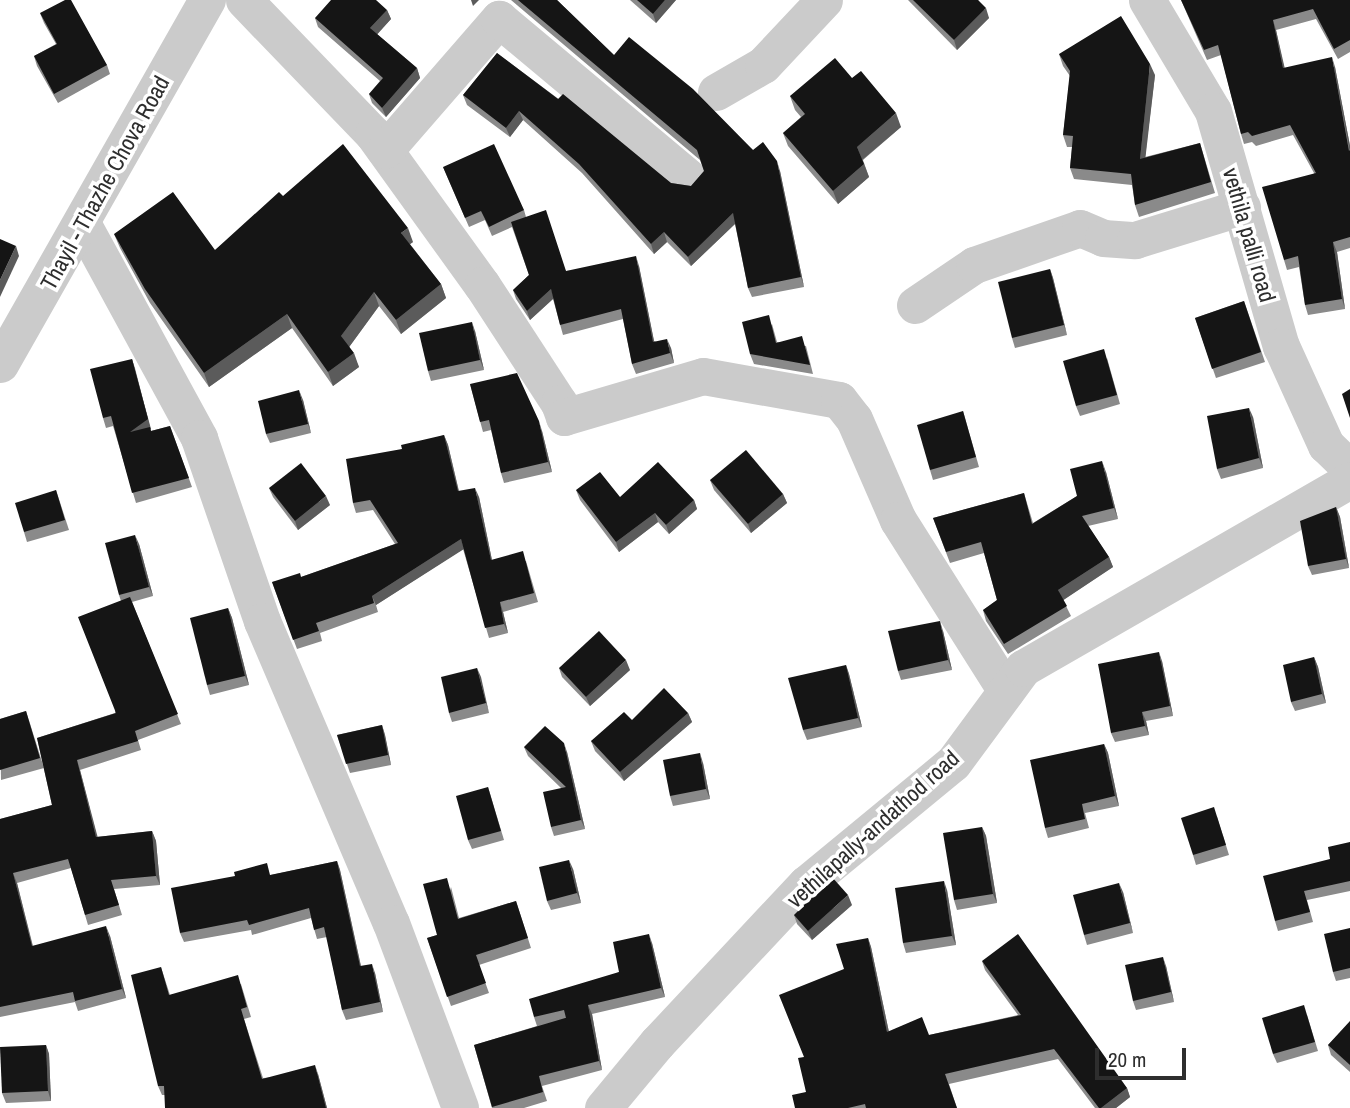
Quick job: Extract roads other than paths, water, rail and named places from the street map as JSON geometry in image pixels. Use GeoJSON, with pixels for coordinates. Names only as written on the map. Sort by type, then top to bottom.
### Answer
{"type":"FeatureCollection","features":[{"type":"Feature","properties":{"kind":"street","name":"Thayil - Thazhe Chova Road"},"geometry":{"type":"LineString","coordinates":[[0,364],[207,0]]}},
{"type":"Feature","properties":{"kind":"street"},"geometry":{"type":"LineString","coordinates":[[244,0],[385,150],[482,285],[559,403],[564,417],[703,376],[839,400],[854,419],[898,520],[1006,691]]}},
{"type":"Feature","properties":{"kind":"street"},"geometry":{"type":"LineString","coordinates":[[716,92],[763,65],[824,0]]}},
{"type":"Feature","properties":{"kind":"street","name":"vethila palli road"},"geometry":{"type":"LineString","coordinates":[[1147,0],[1213,111],[1281,346],[1326,445],[1350,468]]}},
{"type":"Feature","properties":{"kind":"street"},"geometry":{"type":"LineString","coordinates":[[385,150],[499,19],[687,176]]}},
{"type":"Feature","properties":{"kind":"street"},"geometry":{"type":"LineString","coordinates":[[915,305],[974,265],[1080,228],[1102,238],[1135,240],[1241,207]]}},
{"type":"Feature","properties":{"kind":"street"},"geometry":{"type":"LineString","coordinates":[[82,223],[199,439],[262,621],[391,923],[460,1108]]}},
{"type":"Feature","properties":{"kind":"street","name":"vethilapally-andathod road"},"geometry":{"type":"LineString","coordinates":[[603,1108],[657,1043],[806,884],[953,763],[1023,668],[1350,480]]}}]}
